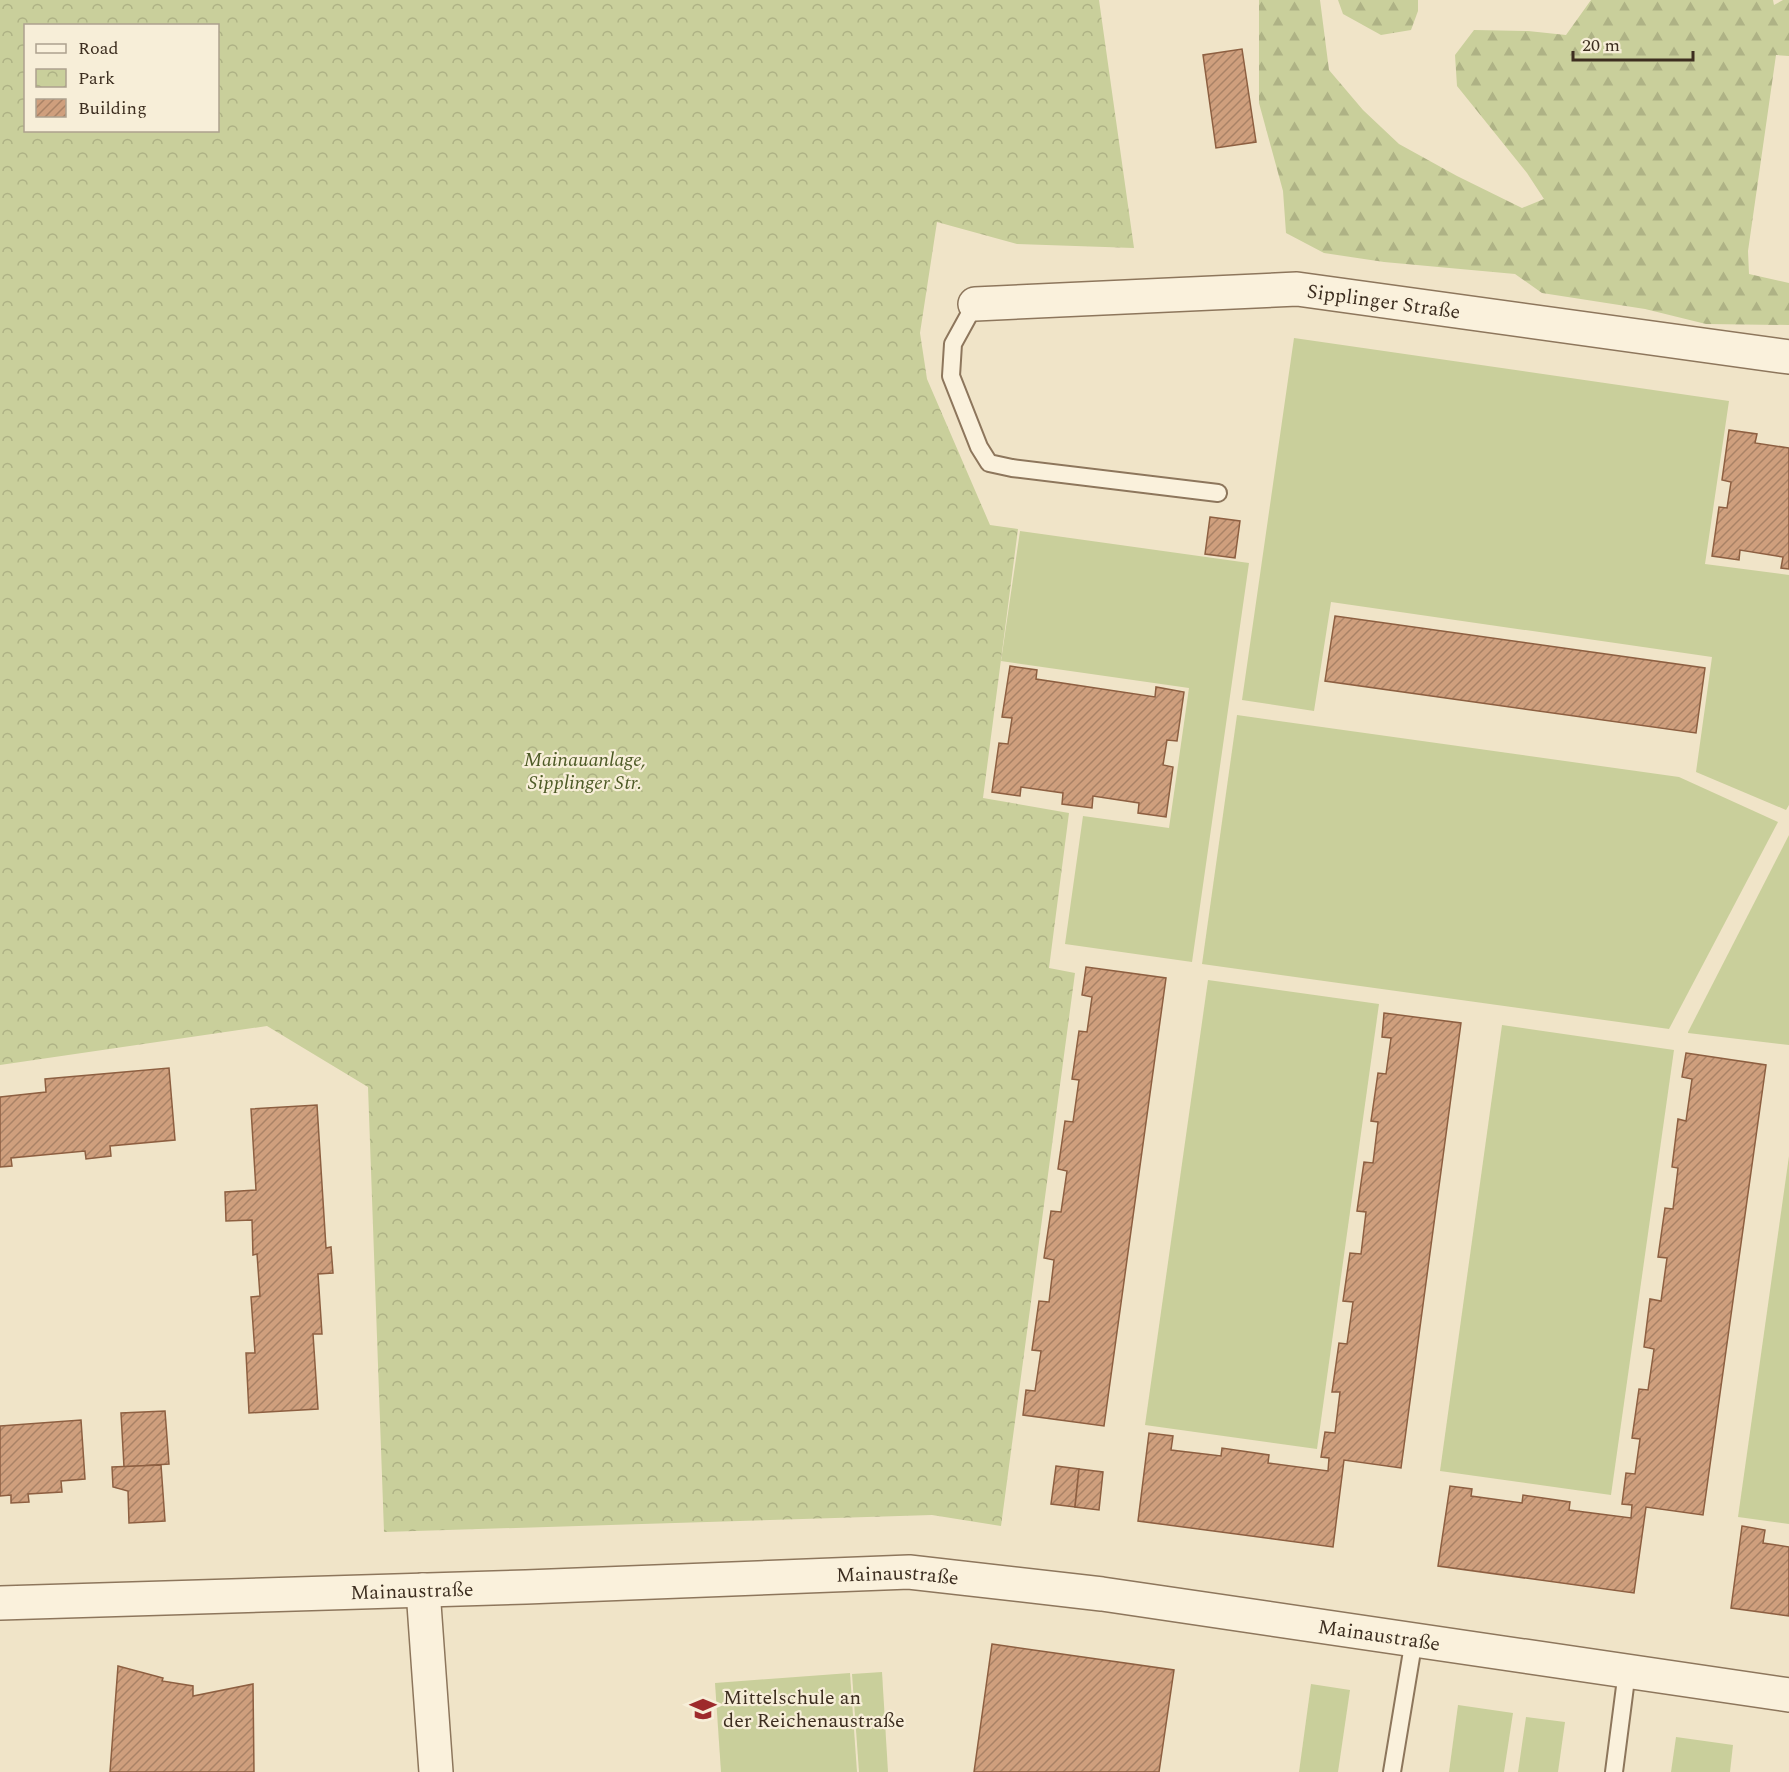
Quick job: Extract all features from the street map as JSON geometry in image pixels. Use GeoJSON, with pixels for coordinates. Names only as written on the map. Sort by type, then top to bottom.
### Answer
{"type":"FeatureCollection","features":[{"type":"Feature","properties":{"kind":"street","name":"Sipplinger Straße"},"geometry":{"type":"LineString","coordinates":[[975,304],[1297,289],[1789,357]]}},
{"type":"Feature","properties":{"kind":"street","name":"Mainaustraße"},"geometry":{"type":"LineString","coordinates":[[0,1603],[909,1572],[1102,1594],[1789,1695]]}},
{"type":"Feature","properties":{"kind":"street"},"geometry":{"type":"LineString","coordinates":[[423,1590],[436,1772]]}},
{"type":"Feature","properties":{"kind":"lane"},"geometry":{"type":"LineString","coordinates":[[975,304],[953,344],[951,376],[979,447],[989,463],[1012,468],[1218,493]]}},
{"type":"Feature","properties":{"kind":"lane"},"geometry":{"type":"LineString","coordinates":[[1392,1772],[1414,1639]]}},
{"type":"Feature","properties":{"kind":"lane"},"geometry":{"type":"LineString","coordinates":[[1614,1772],[1627,1671]]}},
{"type":"Feature","properties":{"kind":"green space","name":"Mainauanlage, Sipplinger Str."},"geometry":{"type":"Polygon","coordinates":[[[0,0],[1099,0],[1134,248],[1017,244],[937,222],[920,333],[927,379],[990,525],[1018,529],[983,798],[1069,813],[1049,968],[1075,973],[1001,1526],[932,1515],[384,1532],[368,1087],[267,1026],[0,1065],[0,0]]]}},
{"type":"Feature","properties":{"kind":"green space"},"geometry":{"type":"Polygon","coordinates":[[[1259,0],[1320,0],[1329,70],[1363,110],[1399,144],[1522,208],[1544,199],[1527,173],[1457,86],[1455,55],[1474,30],[1528,31],[1566,35],[1591,0],[1773,0],[1774,5],[1783,0],[1789,0],[1789,56],[1776,55],[1748,251],[1749,274],[1789,283],[1789,325],[1706,324],[1645,309],[1542,293],[1515,274],[1384,262],[1324,253],[1286,233],[1283,191],[1259,103],[1259,0]]]}},
{"type":"Feature","properties":{"kind":"green space"},"geometry":{"type":"Polygon","coordinates":[[[1338,0],[1418,0],[1418,11],[1411,30],[1381,35],[1343,14],[1338,0]]]}},
{"type":"Feature","properties":{"kind":"green space"},"geometry":{"type":"Polygon","coordinates":[[[1294,338],[1729,401],[1705,564],[1789,575],[1789,805],[1786,810],[1696,772],[1712,657],[1331,602],[1314,711],[1242,700],[1294,338]]]}},
{"type":"Feature","properties":{"kind":"green space"},"geometry":{"type":"Polygon","coordinates":[[[1020,531],[1249,563],[1192,962],[1065,944],[1083,816],[1169,828],[1189,688],[1001,661],[1020,531]]]}},
{"type":"Feature","properties":{"kind":"green space"},"geometry":{"type":"Polygon","coordinates":[[[1237,715],[1679,777],[1778,822],[1669,1029],[1202,964],[1237,715]]]}},
{"type":"Feature","properties":{"kind":"green space"},"geometry":{"type":"Polygon","coordinates":[[[1789,835],[1789,1045],[1688,1033],[1688,1032],[1789,835]]]}},
{"type":"Feature","properties":{"kind":"green space"},"geometry":{"type":"Polygon","coordinates":[[[1208,980],[1379,1004],[1317,1449],[1145,1425],[1208,980]]]}},
{"type":"Feature","properties":{"kind":"green space"},"geometry":{"type":"Polygon","coordinates":[[[1502,1025],[1674,1050],[1611,1495],[1440,1471],[1502,1025]]]}},
{"type":"Feature","properties":{"kind":"green space"},"geometry":{"type":"Polygon","coordinates":[[[1789,1156],[1789,1524],[1738,1517],[1789,1156]]]}},
{"type":"Feature","properties":{"kind":"green space"},"geometry":{"type":"Polygon","coordinates":[[[882,1672],[888,1772],[859,1772],[852,1674],[882,1672]]]}},
{"type":"Feature","properties":{"kind":"green space"},"geometry":{"type":"Polygon","coordinates":[[[850,1673],[857,1772],[721,1772],[715,1683],[850,1673]]]}},
{"type":"Feature","properties":{"kind":"green space"},"geometry":{"type":"Polygon","coordinates":[[[1311,1684],[1350,1690],[1338,1772],[1299,1772],[1311,1684]]]}},
{"type":"Feature","properties":{"kind":"green space"},"geometry":{"type":"Polygon","coordinates":[[[1458,1705],[1513,1713],[1504,1772],[1449,1772],[1458,1705]]]}},
{"type":"Feature","properties":{"kind":"green space"},"geometry":{"type":"Polygon","coordinates":[[[1526,1717],[1565,1722],[1558,1772],[1518,1772],[1526,1717]]]}},
{"type":"Feature","properties":{"kind":"green space"},"geometry":{"type":"Polygon","coordinates":[[[1676,1737],[1733,1745],[1730,1772],[1671,1772],[1676,1737]]]}},
{"type":"Feature","properties":{"kind":"building"},"geometry":{"type":"Polygon","coordinates":[[[1242,49],[1256,142],[1216,148],[1203,55],[1242,49]]]}},
{"type":"Feature","properties":{"kind":"building"},"geometry":{"type":"Polygon","coordinates":[[[1729,430],[1757,434],[1755,443],[1789,448],[1789,569],[1781,568],[1783,557],[1740,550],[1739,560],[1712,556],[1719,507],[1727,508],[1731,482],[1722,480],[1729,430]]]}},
{"type":"Feature","properties":{"kind":"building"},"geometry":{"type":"Polygon","coordinates":[[[1210,517],[1240,521],[1235,558],[1205,554],[1210,517]]]}},
{"type":"Feature","properties":{"kind":"building"},"geometry":{"type":"Polygon","coordinates":[[[1335,616],[1705,668],[1696,733],[1325,681],[1335,616]]]}},
{"type":"Feature","properties":{"kind":"building"},"geometry":{"type":"Polygon","coordinates":[[[1010,666],[1037,670],[1036,679],[1155,697],[1156,687],[1184,692],[1177,741],[1167,740],[1163,765],[1173,767],[1166,817],[1138,813],[1139,803],[1093,796],[1092,808],[1062,804],[1063,793],[1021,787],[1020,796],[992,792],[999,743],[1008,744],[1012,718],[1002,717],[1010,666]]]}},
{"type":"Feature","properties":{"kind":"building"},"geometry":{"type":"Polygon","coordinates":[[[1086,967],[1166,978],[1104,1426],[1023,1415],[1026,1390],[1035,1391],[1041,1351],[1032,1350],[1039,1301],[1049,1302],[1054,1260],[1044,1258],[1051,1211],[1061,1212],[1067,1171],[1058,1169],[1065,1121],[1073,1122],[1079,1080],[1072,1079],[1079,1031],[1087,1032],[1092,997],[1082,995],[1086,967]]]}},
{"type":"Feature","properties":{"kind":"building"},"geometry":{"type":"Polygon","coordinates":[[[1384,1013],[1461,1023],[1401,1468],[1344,1460],[1333,1547],[1138,1521],[1149,1433],[1173,1436],[1171,1450],[1221,1456],[1222,1448],[1269,1455],[1268,1463],[1328,1471],[1329,1458],[1321,1457],[1325,1432],[1335,1433],[1340,1392],[1332,1392],[1339,1343],[1347,1344],[1353,1302],[1343,1301],[1350,1253],[1361,1254],[1366,1212],[1357,1211],[1364,1162],[1373,1163],[1378,1122],[1371,1121],[1378,1073],[1386,1074],[1391,1038],[1382,1037],[1384,1013]]]}},
{"type":"Feature","properties":{"kind":"building"},"geometry":{"type":"Polygon","coordinates":[[[1686,1053],[1766,1065],[1703,1515],[1646,1507],[1634,1593],[1438,1566],[1450,1486],[1472,1489],[1471,1496],[1522,1503],[1523,1495],[1570,1502],[1569,1510],[1631,1518],[1632,1505],[1622,1504],[1626,1473],[1635,1474],[1640,1439],[1632,1438],[1639,1389],[1648,1390],[1654,1349],[1644,1347],[1650,1299],[1661,1301],[1667,1258],[1658,1257],[1665,1208],[1673,1209],[1678,1168],[1672,1167],[1678,1119],[1686,1121],[1692,1079],[1682,1077],[1686,1053]]]}},
{"type":"Feature","properties":{"kind":"building"},"geometry":{"type":"Polygon","coordinates":[[[169,1068],[175,1140],[110,1146],[111,1156],[86,1159],[85,1151],[11,1158],[12,1166],[0,1167],[0,1097],[46,1092],[45,1079],[169,1068]]]}},
{"type":"Feature","properties":{"kind":"building"},"geometry":{"type":"Polygon","coordinates":[[[317,1105],[326,1248],[331,1247],[333,1273],[318,1274],[322,1334],[313,1334],[318,1409],[249,1413],[246,1353],[255,1353],[251,1297],[260,1296],[257,1254],[253,1255],[252,1220],[226,1221],[225,1192],[256,1190],[251,1109],[317,1105]]]}},
{"type":"Feature","properties":{"kind":"building"},"geometry":{"type":"Polygon","coordinates":[[[165,1411],[169,1464],[124,1467],[121,1413],[165,1411]]]}},
{"type":"Feature","properties":{"kind":"building"},"geometry":{"type":"Polygon","coordinates":[[[81,1420],[85,1479],[61,1481],[62,1492],[28,1494],[29,1502],[11,1503],[11,1495],[0,1496],[0,1426],[81,1420]]]}},
{"type":"Feature","properties":{"kind":"building"},"geometry":{"type":"Polygon","coordinates":[[[161,1465],[165,1521],[129,1523],[128,1491],[113,1487],[112,1467],[161,1465]]]}},
{"type":"Feature","properties":{"kind":"building"},"geometry":{"type":"Polygon","coordinates":[[[1056,1466],[1079,1469],[1075,1507],[1051,1504],[1056,1466]]]}},
{"type":"Feature","properties":{"kind":"building"},"geometry":{"type":"Polygon","coordinates":[[[1079,1469],[1103,1472],[1099,1510],[1075,1507],[1079,1469]]]}},
{"type":"Feature","properties":{"kind":"building"},"geometry":{"type":"Polygon","coordinates":[[[1742,1526],[1765,1530],[1763,1543],[1789,1547],[1789,1616],[1731,1608],[1742,1526]]]}},
{"type":"Feature","properties":{"kind":"building"},"geometry":{"type":"Polygon","coordinates":[[[992,1644],[1174,1670],[1159,1772],[974,1772],[992,1644]]]}},
{"type":"Feature","properties":{"kind":"building"},"geometry":{"type":"Polygon","coordinates":[[[118,1666],[163,1678],[162,1681],[193,1686],[193,1696],[253,1684],[254,1772],[110,1772],[118,1666]]]}},
{"type":"Feature","properties":{"kind":"place","name":"Mittelschule an der Reichenaustraße"},"geometry":{"type":"Point","coordinates":[703,1709]}}]}
